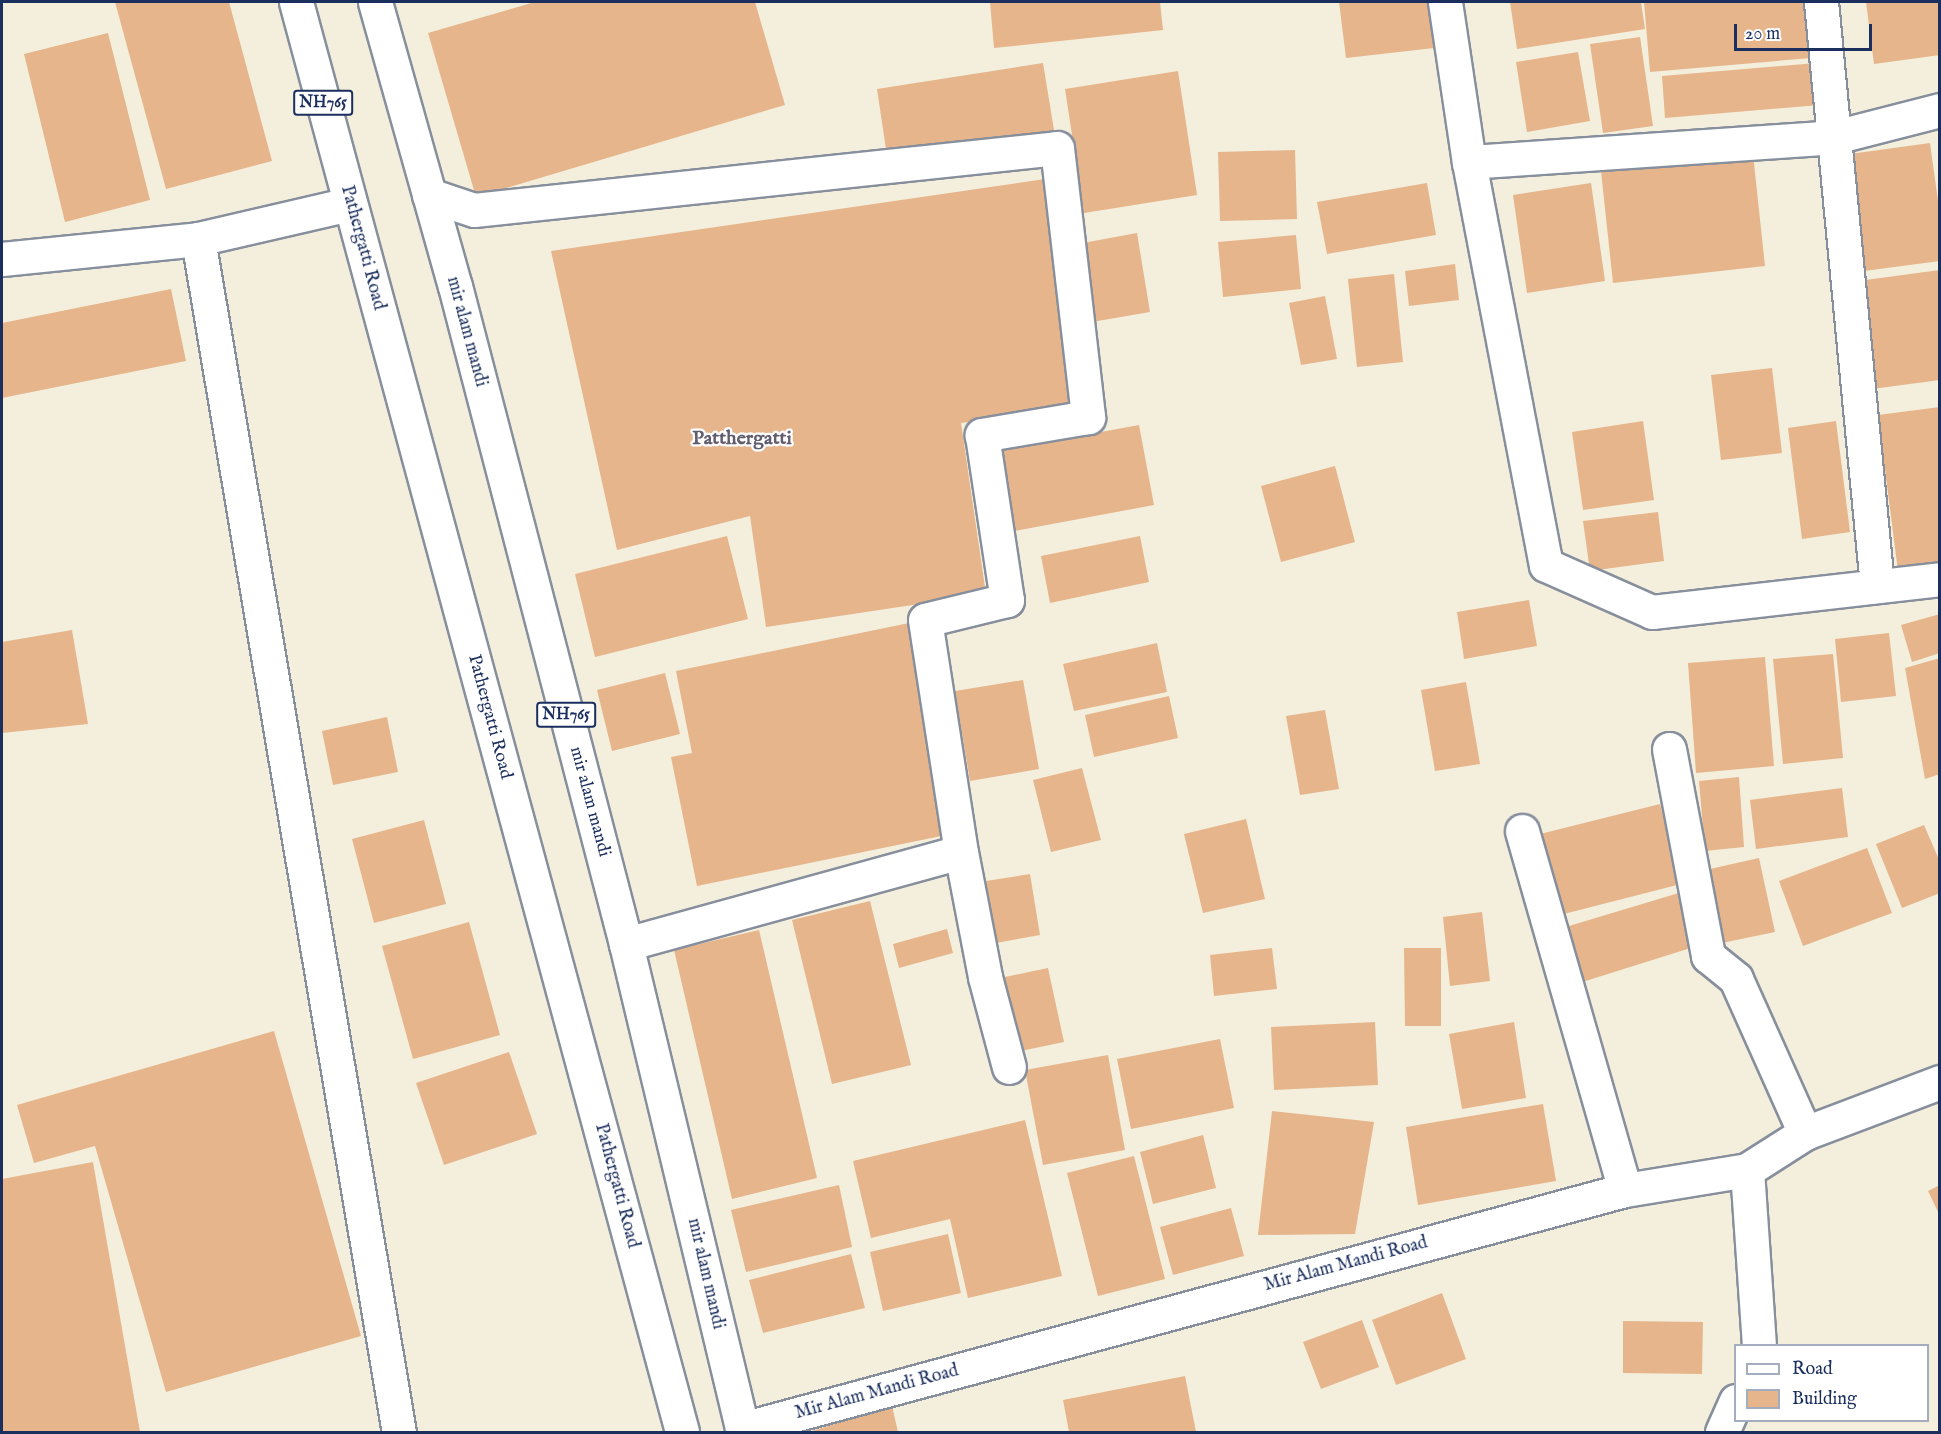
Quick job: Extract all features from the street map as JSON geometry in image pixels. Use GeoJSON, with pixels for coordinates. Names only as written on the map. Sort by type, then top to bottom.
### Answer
{"type":"FeatureCollection","features":[{"type":"Feature","properties":{"kind":"main road","name":"Pathergatti Road"},"geometry":{"type":"LineString","coordinates":[[296,2],[682,1432]]}},
{"type":"Feature","properties":{"kind":"main road","name":"mir alam mandi"},"geometry":{"type":"LineString","coordinates":[[375,2],[429,195],[626,944],[743,1431]]}},
{"type":"Feature","properties":{"kind":"main road"},"geometry":{"type":"LineString","coordinates":[[1445,2],[1468,162],[1546,565],[1652,612],[1940,579]]}},
{"type":"Feature","properties":{"kind":"main road"},"geometry":{"type":"LineString","coordinates":[[1821,2],[1877,586]]}},
{"type":"Feature","properties":{"kind":"main road"},"geometry":{"type":"LineString","coordinates":[[1468,162],[1835,137],[1940,110]]}},
{"type":"Feature","properties":{"kind":"main road"},"geometry":{"type":"LineString","coordinates":[[429,195],[474,210],[1057,148],[1088,417],[982,435],[1007,600],[925,621],[961,852],[985,978],[1009,1067]]}},
{"type":"Feature","properties":{"kind":"main road"},"geometry":{"type":"LineString","coordinates":[[2,259],[198,239],[350,204]]}},
{"type":"Feature","properties":{"kind":"main road"},"geometry":{"type":"LineString","coordinates":[[198,239],[399,1432]]}},
{"type":"Feature","properties":{"kind":"main road"},"geometry":{"type":"LineString","coordinates":[[1669,749],[1708,956],[1736,979],[1805,1133]]}},
{"type":"Feature","properties":{"kind":"main road"},"geometry":{"type":"LineString","coordinates":[[1522,831],[1625,1190]]}},
{"type":"Feature","properties":{"kind":"main road"},"geometry":{"type":"LineString","coordinates":[[626,944],[961,852]]}},
{"type":"Feature","properties":{"kind":"main road","name":"Mir Alam Mandi Road"},"geometry":{"type":"LineString","coordinates":[[743,1431],[1625,1190],[1747,1170],[1805,1133],[1940,1082]]}},
{"type":"Feature","properties":{"kind":"main road"},"geometry":{"type":"LineString","coordinates":[[1747,1170],[1760,1344]]}},
{"type":"Feature","properties":{"kind":"main road"},"geometry":{"type":"LineString","coordinates":[[1722,1432],[1734,1405]]}},
{"type":"Feature","properties":{"kind":"building"},"geometry":{"type":"Polygon","coordinates":[[[115,2],[229,2],[272,161],[166,189],[115,2]]]}},
{"type":"Feature","properties":{"kind":"building"},"geometry":{"type":"Polygon","coordinates":[[[535,2],[755,2],[785,105],[476,197],[428,33],[535,2]]]}},
{"type":"Feature","properties":{"kind":"building"},"geometry":{"type":"Polygon","coordinates":[[[990,2],[1160,2],[1163,30],[994,48],[990,2]]]}},
{"type":"Feature","properties":{"kind":"building"},"geometry":{"type":"Polygon","coordinates":[[[1339,2],[1429,2],[1434,48],[1346,58],[1339,2]]]}},
{"type":"Feature","properties":{"kind":"building"},"geometry":{"type":"Polygon","coordinates":[[[1510,2],[1641,2],[1645,29],[1517,49],[1510,2]]]}},
{"type":"Feature","properties":{"kind":"building"},"geometry":{"type":"Polygon","coordinates":[[[1644,2],[1807,2],[1811,58],[1650,72],[1644,2]]]}},
{"type":"Feature","properties":{"kind":"building"},"geometry":{"type":"Polygon","coordinates":[[[1866,2],[1940,2],[1940,55],[1874,64],[1866,2]]]}},
{"type":"Feature","properties":{"kind":"building"},"geometry":{"type":"Polygon","coordinates":[[[108,33],[150,200],[65,222],[24,54],[108,33]]]}},
{"type":"Feature","properties":{"kind":"building"},"geometry":{"type":"Polygon","coordinates":[[[1640,37],[1653,126],[1603,133],[1590,44],[1640,37]]]}},
{"type":"Feature","properties":{"kind":"building"},"geometry":{"type":"Polygon","coordinates":[[[1578,52],[1590,121],[1527,132],[1516,62],[1578,52]]]}},
{"type":"Feature","properties":{"kind":"building"},"geometry":{"type":"Polygon","coordinates":[[[1043,63],[1054,130],[887,156],[877,89],[1043,63]]]}},
{"type":"Feature","properties":{"kind":"building"},"geometry":{"type":"Polygon","coordinates":[[[1816,63],[1819,105],[1665,118],[1662,76],[1816,63]]]}},
{"type":"Feature","properties":{"kind":"building"},"geometry":{"type":"Polygon","coordinates":[[[1178,71],[1197,195],[1084,213],[1065,89],[1178,71]]]}},
{"type":"Feature","properties":{"kind":"building"},"geometry":{"type":"Polygon","coordinates":[[[1930,143],[1940,215],[1940,261],[1864,271],[1850,154],[1930,143]]]}},
{"type":"Feature","properties":{"kind":"building"},"geometry":{"type":"Polygon","coordinates":[[[1295,150],[1297,219],[1220,221],[1218,152],[1295,150]]]}},
{"type":"Feature","properties":{"kind":"building"},"geometry":{"type":"Polygon","coordinates":[[[1753,154],[1765,266],[1613,283],[1601,171],[1753,154]]]}},
{"type":"Feature","properties":{"kind":"building"},"geometry":{"type":"Polygon","coordinates":[[[1045,179],[1078,406],[961,423],[986,594],[766,627],[750,516],[617,550],[551,251],[1045,179]]]}},
{"type":"Feature","properties":{"kind":"building"},"geometry":{"type":"Polygon","coordinates":[[[1427,183],[1436,235],[1327,254],[1317,202],[1427,183]]]}},
{"type":"Feature","properties":{"kind":"building"},"geometry":{"type":"Polygon","coordinates":[[[1591,183],[1605,281],[1527,293],[1513,195],[1591,183]]]}},
{"type":"Feature","properties":{"kind":"building"},"geometry":{"type":"Polygon","coordinates":[[[1137,233],[1150,312],[1086,323],[1072,245],[1137,233]]]}},
{"type":"Feature","properties":{"kind":"building"},"geometry":{"type":"Polygon","coordinates":[[[1296,235],[1301,289],[1223,297],[1218,242],[1296,235]]]}},
{"type":"Feature","properties":{"kind":"building"},"geometry":{"type":"Polygon","coordinates":[[[1455,264],[1459,300],[1409,306],[1405,271],[1455,264]]]}},
{"type":"Feature","properties":{"kind":"building"},"geometry":{"type":"Polygon","coordinates":[[[1940,270],[1940,380],[1872,389],[1858,281],[1940,270]]]}},
{"type":"Feature","properties":{"kind":"building"},"geometry":{"type":"Polygon","coordinates":[[[1394,274],[1403,362],[1357,367],[1348,279],[1394,274]]]}},
{"type":"Feature","properties":{"kind":"building"},"geometry":{"type":"Polygon","coordinates":[[[171,289],[186,361],[2,398],[2,323],[171,289]]]}},
{"type":"Feature","properties":{"kind":"building"},"geometry":{"type":"Polygon","coordinates":[[[1325,296],[1337,359],[1301,365],[1289,303],[1325,296]]]}},
{"type":"Feature","properties":{"kind":"building"},"geometry":{"type":"Polygon","coordinates":[[[1772,368],[1782,453],[1721,460],[1711,375],[1772,368]]]}},
{"type":"Feature","properties":{"kind":"building"},"geometry":{"type":"Polygon","coordinates":[[[1940,407],[1940,566],[1898,571],[1878,415],[1940,407]]]}},
{"type":"Feature","properties":{"kind":"building"},"geometry":{"type":"Polygon","coordinates":[[[1643,421],[1654,500],[1583,510],[1572,432],[1643,421]]]}},
{"type":"Feature","properties":{"kind":"building"},"geometry":{"type":"Polygon","coordinates":[[[1836,421],[1850,532],[1802,539],[1788,428],[1836,421]]]}},
{"type":"Feature","properties":{"kind":"building"},"geometry":{"type":"Polygon","coordinates":[[[1139,425],[1154,505],[1014,531],[999,451],[1139,425]]]}},
{"type":"Feature","properties":{"kind":"building"},"geometry":{"type":"Polygon","coordinates":[[[1335,466],[1355,542],[1281,562],[1261,486],[1335,466]]]}},
{"type":"Feature","properties":{"kind":"building"},"geometry":{"type":"Polygon","coordinates":[[[1658,512],[1664,561],[1590,571],[1583,521],[1658,512]]]}},
{"type":"Feature","properties":{"kind":"building"},"geometry":{"type":"Polygon","coordinates":[[[727,536],[748,619],[595,657],[575,574],[727,536]]]}},
{"type":"Feature","properties":{"kind":"building"},"geometry":{"type":"Polygon","coordinates":[[[1140,536],[1149,582],[1050,603],[1041,556],[1140,536]]]}},
{"type":"Feature","properties":{"kind":"building"},"geometry":{"type":"Polygon","coordinates":[[[1529,600],[1537,646],[1464,659],[1457,612],[1529,600]]]}},
{"type":"Feature","properties":{"kind":"building"},"geometry":{"type":"Polygon","coordinates":[[[1940,614],[1940,653],[1912,662],[1901,625],[1940,614]]]}},
{"type":"Feature","properties":{"kind":"building"},"geometry":{"type":"Polygon","coordinates":[[[909,623],[951,834],[697,886],[671,757],[692,753],[676,671],[909,623]]]}},
{"type":"Feature","properties":{"kind":"building"},"geometry":{"type":"Polygon","coordinates":[[[72,630],[88,724],[2,733],[2,642],[72,630]]]}},
{"type":"Feature","properties":{"kind":"building"},"geometry":{"type":"Polygon","coordinates":[[[1889,633],[1896,696],[1841,702],[1835,639],[1889,633]]]}},
{"type":"Feature","properties":{"kind":"building"},"geometry":{"type":"Polygon","coordinates":[[[1157,643],[1167,692],[1074,711],[1063,664],[1157,643]]]}},
{"type":"Feature","properties":{"kind":"building"},"geometry":{"type":"Polygon","coordinates":[[[1833,654],[1843,758],[1783,764],[1773,659],[1833,654]]]}},
{"type":"Feature","properties":{"kind":"building"},"geometry":{"type":"Polygon","coordinates":[[[1765,657],[1774,766],[1696,773],[1688,663],[1765,657]]]}},
{"type":"Feature","properties":{"kind":"building"},"geometry":{"type":"Polygon","coordinates":[[[1940,658],[1940,774],[1925,779],[1905,668],[1940,658]]]}},
{"type":"Feature","properties":{"kind":"building"},"geometry":{"type":"Polygon","coordinates":[[[665,673],[680,734],[612,751],[597,690],[665,673]]]}},
{"type":"Feature","properties":{"kind":"building"},"geometry":{"type":"Polygon","coordinates":[[[1023,680],[1039,769],[970,781],[955,691],[1023,680]]]}},
{"type":"Feature","properties":{"kind":"building"},"geometry":{"type":"Polygon","coordinates":[[[1466,682],[1480,764],[1435,771],[1421,690],[1466,682]]]}},
{"type":"Feature","properties":{"kind":"building"},"geometry":{"type":"Polygon","coordinates":[[[1169,696],[1178,738],[1094,757],[1085,715],[1169,696]]]}},
{"type":"Feature","properties":{"kind":"building"},"geometry":{"type":"Polygon","coordinates":[[[1325,710],[1339,789],[1300,795],[1286,716],[1325,710]]]}},
{"type":"Feature","properties":{"kind":"building"},"geometry":{"type":"Polygon","coordinates":[[[387,717],[398,772],[333,785],[322,731],[387,717]]]}},
{"type":"Feature","properties":{"kind":"building"},"geometry":{"type":"Polygon","coordinates":[[[1082,768],[1101,840],[1051,852],[1033,780],[1082,768]]]}},
{"type":"Feature","properties":{"kind":"building"},"geometry":{"type":"Polygon","coordinates":[[[1739,777],[1744,847],[1705,851],[1699,781],[1739,777]]]}},
{"type":"Feature","properties":{"kind":"building"},"geometry":{"type":"Polygon","coordinates":[[[1842,788],[1848,837],[1756,849],[1750,800],[1842,788]]]}},
{"type":"Feature","properties":{"kind":"building"},"geometry":{"type":"Polygon","coordinates":[[[1660,804],[1681,884],[1556,916],[1536,835],[1660,804]]]}},
{"type":"Feature","properties":{"kind":"building"},"geometry":{"type":"Polygon","coordinates":[[[1246,819],[1265,899],[1203,913],[1184,834],[1246,819]]]}},
{"type":"Feature","properties":{"kind":"building"},"geometry":{"type":"Polygon","coordinates":[[[424,820],[446,904],[374,923],[352,839],[424,820]]]}},
{"type":"Feature","properties":{"kind":"building"},"geometry":{"type":"Polygon","coordinates":[[[1924,825],[1940,862],[1940,893],[1902,908],[1876,844],[1924,825]]]}},
{"type":"Feature","properties":{"kind":"building"},"geometry":{"type":"Polygon","coordinates":[[[1867,848],[1892,913],[1803,946],[1779,881],[1867,848]]]}},
{"type":"Feature","properties":{"kind":"building"},"geometry":{"type":"Polygon","coordinates":[[[1759,858],[1775,932],[1717,944],[1701,871],[1759,858]]]}},
{"type":"Feature","properties":{"kind":"building"},"geometry":{"type":"Polygon","coordinates":[[[1030,874],[1040,935],[996,943],[986,881],[1030,874]]]}},
{"type":"Feature","properties":{"kind":"building"},"geometry":{"type":"Polygon","coordinates":[[[1682,892],[1697,946],[1576,984],[1559,929],[1682,892]]]}},
{"type":"Feature","properties":{"kind":"building"},"geometry":{"type":"Polygon","coordinates":[[[870,901],[911,1065],[832,1084],[792,920],[870,901]]]}},
{"type":"Feature","properties":{"kind":"building"},"geometry":{"type":"Polygon","coordinates":[[[1482,912],[1490,981],[1450,986],[1443,917],[1482,912]]]}},
{"type":"Feature","properties":{"kind":"building"},"geometry":{"type":"Polygon","coordinates":[[[469,922],[500,1035],[413,1059],[382,946],[469,922]]]}},
{"type":"Feature","properties":{"kind":"building"},"geometry":{"type":"Polygon","coordinates":[[[947,929],[953,953],[899,968],[893,944],[947,929]]]}},
{"type":"Feature","properties":{"kind":"building"},"geometry":{"type":"Polygon","coordinates":[[[759,930],[817,1178],[732,1199],[674,950],[759,930]]]}},
{"type":"Feature","properties":{"kind":"building"},"geometry":{"type":"Polygon","coordinates":[[[1272,948],[1277,989],[1214,996],[1210,955],[1272,948]]]}},
{"type":"Feature","properties":{"kind":"building"},"geometry":{"type":"Polygon","coordinates":[[[1404,948],[1441,948],[1441,1026],[1405,1026],[1404,948]]]}},
{"type":"Feature","properties":{"kind":"building"},"geometry":{"type":"Polygon","coordinates":[[[1048,968],[1064,1042],[1016,1052],[1000,978],[1048,968]]]}},
{"type":"Feature","properties":{"kind":"building"},"geometry":{"type":"Polygon","coordinates":[[[1375,1022],[1378,1085],[1274,1090],[1271,1027],[1375,1022]]]}},
{"type":"Feature","properties":{"kind":"building"},"geometry":{"type":"Polygon","coordinates":[[[1514,1022],[1526,1098],[1462,1109],[1449,1034],[1514,1022]]]}},
{"type":"Feature","properties":{"kind":"building"},"geometry":{"type":"Polygon","coordinates":[[[274,1031],[361,1336],[166,1392],[95,1146],[34,1163],[17,1105],[274,1031]]]}},
{"type":"Feature","properties":{"kind":"building"},"geometry":{"type":"Polygon","coordinates":[[[1220,1039],[1234,1108],[1131,1129],[1117,1059],[1220,1039]]]}},
{"type":"Feature","properties":{"kind":"building"},"geometry":{"type":"Polygon","coordinates":[[[509,1052],[537,1134],[444,1165],[416,1083],[509,1052]]]}},
{"type":"Feature","properties":{"kind":"building"},"geometry":{"type":"Polygon","coordinates":[[[1108,1055],[1125,1150],[1043,1165],[1025,1070],[1108,1055]]]}},
{"type":"Feature","properties":{"kind":"building"},"geometry":{"type":"Polygon","coordinates":[[[1543,1104],[1556,1181],[1418,1205],[1406,1127],[1543,1104]]]}},
{"type":"Feature","properties":{"kind":"building"},"geometry":{"type":"Polygon","coordinates":[[[1272,1111],[1374,1122],[1355,1234],[1258,1235],[1272,1111]]]}},
{"type":"Feature","properties":{"kind":"building"},"geometry":{"type":"Polygon","coordinates":[[[1025,1120],[1062,1276],[968,1298],[950,1219],[871,1238],[853,1161],[1025,1120]]]}},
{"type":"Feature","properties":{"kind":"building"},"geometry":{"type":"Polygon","coordinates":[[[1203,1135],[1216,1188],[1153,1204],[1140,1152],[1203,1135]]]}},
{"type":"Feature","properties":{"kind":"building"},"geometry":{"type":"Polygon","coordinates":[[[1134,1156],[1165,1279],[1098,1296],[1067,1173],[1134,1156]]]}},
{"type":"Feature","properties":{"kind":"building"},"geometry":{"type":"Polygon","coordinates":[[[93,1162],[140,1432],[2,1432],[2,1179],[93,1162]]]}},
{"type":"Feature","properties":{"kind":"building"},"geometry":{"type":"Polygon","coordinates":[[[839,1185],[852,1247],[746,1272],[731,1210],[839,1185]]]}},
{"type":"Feature","properties":{"kind":"building"},"geometry":{"type":"Polygon","coordinates":[[[1940,1185],[1940,1216],[1928,1191],[1940,1185]]]}},
{"type":"Feature","properties":{"kind":"building"},"geometry":{"type":"Polygon","coordinates":[[[1231,1208],[1244,1256],[1173,1275],[1160,1227],[1231,1208]]]}},
{"type":"Feature","properties":{"kind":"building"},"geometry":{"type":"Polygon","coordinates":[[[948,1234],[961,1293],[883,1311],[870,1252],[948,1234]]]}},
{"type":"Feature","properties":{"kind":"building"},"geometry":{"type":"Polygon","coordinates":[[[851,1254],[865,1308],[763,1333],[749,1280],[851,1254]]]}},
{"type":"Feature","properties":{"kind":"building"},"geometry":{"type":"Polygon","coordinates":[[[1442,1293],[1466,1359],[1396,1385],[1372,1320],[1442,1293]]]}},
{"type":"Feature","properties":{"kind":"building"},"geometry":{"type":"Polygon","coordinates":[[[1362,1320],[1379,1367],[1321,1389],[1303,1342],[1362,1320]]]}},
{"type":"Feature","properties":{"kind":"building"},"geometry":{"type":"Polygon","coordinates":[[[1623,1321],[1703,1322],[1702,1374],[1623,1373],[1623,1321]]]}},
{"type":"Feature","properties":{"kind":"building"},"geometry":{"type":"Polygon","coordinates":[[[1185,1376],[1196,1432],[1069,1432],[1063,1400],[1185,1376]]]}},
{"type":"Feature","properties":{"kind":"building"},"geometry":{"type":"Polygon","coordinates":[[[892,1406],[898,1432],[809,1432],[892,1406]]]}},
{"type":"Feature","properties":{"kind":"district","name":"Patthergatti"},"geometry":{"type":"Point","coordinates":[742,438]}}]}
